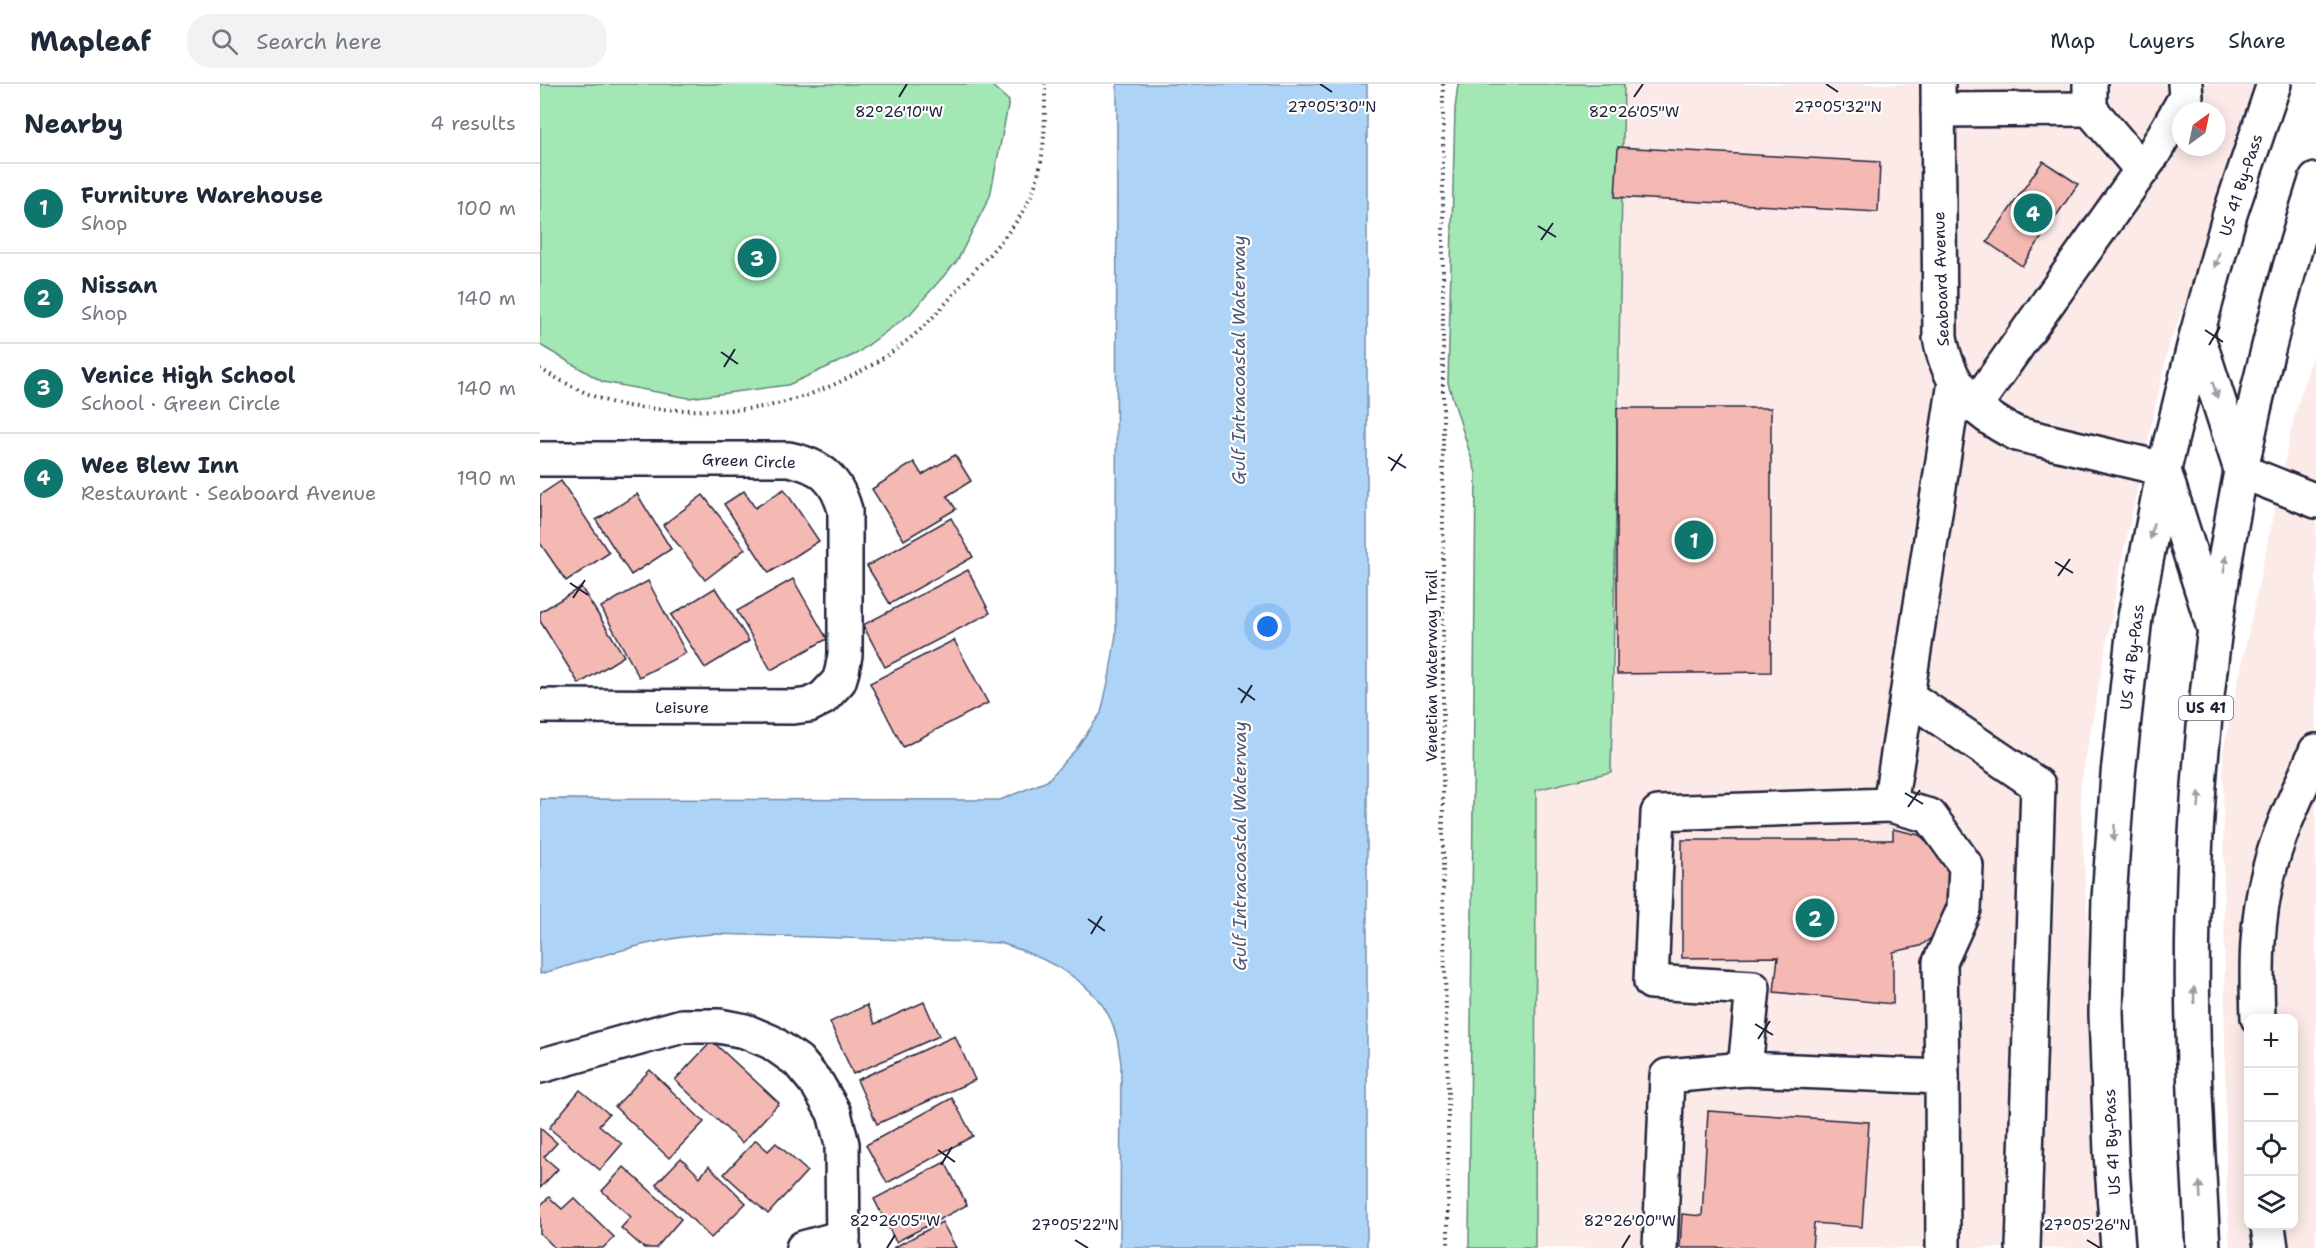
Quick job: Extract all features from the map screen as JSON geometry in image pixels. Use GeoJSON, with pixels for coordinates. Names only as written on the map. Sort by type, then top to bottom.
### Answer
{"type":"FeatureCollection","features":[{"type":"Feature","properties":{"kind":"main road"},"geometry":{"type":"LineString","coordinates":[[1890,805],[1907,696],[1964,394],[2142,170],[2186,97],[2185,84]]}},
{"type":"Feature","properties":{"kind":"main road","name":"US 41 By-Pass"},"geometry":{"type":"LineString","coordinates":[[2118,1248],[2111,1153],[2106,1013],[2109,899],[2118,774],[2135,617],[2164,469],[2197,334],[2230,214],[2274,84]]}},
{"type":"Feature","properties":{"kind":"main road"},"geometry":{"type":"LineString","coordinates":[[1938,97],[2090,96],[2142,170]]}},
{"type":"Feature","properties":{"kind":"main road","name":"Seaboard Avenue"},"geometry":{"type":"LineString","coordinates":[[1938,97],[1940,337],[1942,353],[1964,394],[1995,423],[2016,434],[2164,469]]}},
{"type":"Feature","properties":{"kind":"main road","name":"US 41"},"geometry":{"type":"LineString","coordinates":[[2203,1248],[2194,1043],[2193,917],[2201,757],[2214,630],[2241,471],[2267,350],[2316,180]]}},
{"type":"Feature","properties":{"kind":"main road"},"geometry":{"type":"LineString","coordinates":[[2197,334],[2241,471],[2316,501]]}},
{"type":"Feature","properties":{"kind":"main road","name":"Green Circle"},"geometry":{"type":"LineString","coordinates":[[540,459],[789,459],[803,462],[820,470],[833,481],[840,494],[844,510],[845,655],[839,681],[823,698]]}},
{"type":"Feature","properties":{"kind":"main road"},"geometry":{"type":"LineString","coordinates":[[2164,469],[2214,630]]}},
{"type":"Feature","properties":{"kind":"main road"},"geometry":{"type":"LineString","coordinates":[[1907,696],[2038,785],[2023,1248]]}},
{"type":"Feature","properties":{"kind":"main road","name":"Leisure"},"geometry":{"type":"LineString","coordinates":[[540,706],[793,707],[809,705],[823,698]]}},
{"type":"Feature","properties":{"kind":"main road"},"geometry":{"type":"LineString","coordinates":[[2258,1014],[2256,971],[2263,900],[2279,841],[2316,751]]}},
{"type":"Feature","properties":{"kind":"main road"},"geometry":{"type":"LineString","coordinates":[[1745,1068],[1753,988],[1651,981],[1658,813],[1890,805],[1930,816],[1966,866],[1964,909],[1940,962],[1943,1248]]}},
{"type":"Feature","properties":{"kind":"main road"},"geometry":{"type":"LineString","coordinates":[[540,1065],[682,1026],[719,1026],[745,1031],[771,1042],[798,1061],[818,1085],[834,1113],[842,1144],[843,1242],[803,1248]]}},
{"type":"Feature","properties":{"kind":"main road"},"geometry":{"type":"LineString","coordinates":[[1660,1248],[1666,1076],[1745,1068],[1942,1077]]}},
{"type":"Feature","properties":{"kind":"main road"},"geometry":{"type":"LineString","coordinates":[[2269,1230],[2271,1248]]}},
{"type":"Feature","properties":{"kind":"path"},"geometry":{"type":"LineString","coordinates":[[541,370],[609,402],[657,409],[702,411],[776,405],[819,391],[864,368],[905,342],[921,328],[990,253],[1021,214],[1032,196],[1043,147],[1045,84]]}},
{"type":"Feature","properties":{"kind":"path","name":"Venetian Waterway Trail"},"geometry":{"type":"LineString","coordinates":[[1443,84],[1443,903],[1448,1085],[1448,1248]]}},
{"type":"Feature","properties":{"kind":"shaded area"},"geometry":{"type":"Polygon","coordinates":[[[1624,84],[2257,84],[2194,280],[2169,345],[2124,549],[2080,789],[2091,988],[2090,1032],[2099,1248],[1535,1248],[1536,789],[1611,771],[1624,84]]]}},
{"type":"Feature","properties":{"kind":"shaded area"},"geometry":{"type":"Polygon","coordinates":[[[2316,345],[2316,1248],[2230,1248],[2226,1184],[2223,752],[2295,413],[2316,345]]]}},
{"type":"Feature","properties":{"kind":"green space"},"geometry":{"type":"Polygon","coordinates":[[[540,84],[990,84],[1009,101],[990,196],[957,261],[910,314],[856,354],[788,385],[689,398],[603,382],[540,345],[540,84]]]}},
{"type":"Feature","properties":{"kind":"green space"},"geometry":{"type":"Polygon","coordinates":[[[1458,84],[1624,84],[1611,772],[1536,790],[1535,1248],[1469,1248],[1476,473],[1448,383],[1455,109],[1458,84]]]}},
{"type":"Feature","properties":{"kind":"water","name":"Gulf Intracoastal Waterway"},"geometry":{"type":"Polygon","coordinates":[[[1117,84],[1367,84],[1367,1248],[1120,1248],[1121,1063],[1117,1038],[1109,1017],[1099,1001],[1071,975],[1036,956],[1000,943],[714,934],[648,944],[540,974],[540,799],[1000,800],[1047,781],[1076,749],[1101,713],[1116,634],[1117,84]]]}},
{"type":"Feature","properties":{"kind":"building"},"geometry":{"type":"Polygon","coordinates":[[[1618,147],[1880,162],[1878,212],[1615,197],[1618,147]]]}},
{"type":"Feature","properties":{"kind":"building"},"geometry":{"type":"Polygon","coordinates":[[[2043,161],[2078,184],[2022,266],[1987,242],[2043,161]]]}},
{"type":"Feature","properties":{"kind":"building"},"geometry":{"type":"Polygon","coordinates":[[[1617,408],[1771,408],[1771,672],[1617,674],[1617,408]]]}},
{"type":"Feature","properties":{"kind":"building"},"geometry":{"type":"Polygon","coordinates":[[[955,455],[971,481],[947,496],[956,509],[904,540],[872,489],[914,462],[922,475],[955,455]]]}},
{"type":"Feature","properties":{"kind":"building"},"geometry":{"type":"Polygon","coordinates":[[[561,481],[609,553],[566,581],[540,543],[540,495],[561,481]]]}},
{"type":"Feature","properties":{"kind":"building"},"geometry":{"type":"Polygon","coordinates":[[[784,489],[819,541],[769,573],[724,504],[744,491],[755,508],[784,489]]]}},
{"type":"Feature","properties":{"kind":"building"},"geometry":{"type":"Polygon","coordinates":[[[637,494],[671,549],[631,575],[596,520],[637,494]]]}},
{"type":"Feature","properties":{"kind":"building"},"geometry":{"type":"Polygon","coordinates":[[[703,495],[745,549],[705,580],[663,525],[703,495]]]}},
{"type":"Feature","properties":{"kind":"building"},"geometry":{"type":"Polygon","coordinates":[[[951,518],[973,557],[890,604],[867,566],[951,518]]]}},
{"type":"Feature","properties":{"kind":"building"},"geometry":{"type":"Polygon","coordinates":[[[968,570],[990,613],[885,667],[863,625],[968,570]]]}},
{"type":"Feature","properties":{"kind":"building"},"geometry":{"type":"Polygon","coordinates":[[[793,579],[827,639],[771,670],[737,611],[793,579]]]}},
{"type":"Feature","properties":{"kind":"building"},"geometry":{"type":"Polygon","coordinates":[[[648,581],[686,653],[639,677],[601,607],[648,581]]]}},
{"type":"Feature","properties":{"kind":"building"},"geometry":{"type":"Polygon","coordinates":[[[581,587],[624,656],[579,684],[540,621],[540,612],[581,587]]]}},
{"type":"Feature","properties":{"kind":"building"},"geometry":{"type":"Polygon","coordinates":[[[715,588],[749,641],[705,668],[671,615],[715,588]]]}},
{"type":"Feature","properties":{"kind":"building"},"geometry":{"type":"Polygon","coordinates":[[[954,640],[988,703],[903,747],[870,683],[954,640]]]}},
{"type":"Feature","properties":{"kind":"building"},"geometry":{"type":"Polygon","coordinates":[[[1893,829],[1919,835],[1941,852],[1955,876],[1955,906],[1941,931],[1920,946],[1893,952],[1893,1004],[1774,992],[1778,957],[1682,958],[1682,840],[1893,840],[1893,829]]]}},
{"type":"Feature","properties":{"kind":"building"},"geometry":{"type":"Polygon","coordinates":[[[924,1002],[939,1036],[853,1074],[830,1022],[867,1005],[875,1024],[924,1002]]]}},
{"type":"Feature","properties":{"kind":"building"},"geometry":{"type":"Polygon","coordinates":[[[955,1036],[975,1080],[877,1124],[857,1080],[955,1036]]]}},
{"type":"Feature","properties":{"kind":"building"},"geometry":{"type":"Polygon","coordinates":[[[712,1041],[779,1103],[742,1143],[675,1080],[712,1041]]]}},
{"type":"Feature","properties":{"kind":"building"},"geometry":{"type":"Polygon","coordinates":[[[650,1070],[704,1122],[669,1158],[615,1107],[650,1070]]]}},
{"type":"Feature","properties":{"kind":"building"},"geometry":{"type":"Polygon","coordinates":[[[580,1090],[609,1114],[599,1125],[622,1144],[600,1170],[549,1128],[580,1090]]]}},
{"type":"Feature","properties":{"kind":"building"},"geometry":{"type":"Polygon","coordinates":[[[952,1098],[973,1136],[887,1183],[866,1145],[952,1098]]]}},
{"type":"Feature","properties":{"kind":"building"},"geometry":{"type":"Polygon","coordinates":[[[1708,1111],[1869,1122],[1862,1227],[1814,1223],[1812,1248],[1680,1248],[1682,1214],[1702,1216],[1708,1111]]]}},
{"type":"Feature","properties":{"kind":"building"},"geometry":{"type":"Polygon","coordinates":[[[540,1128],[557,1143],[544,1157],[558,1169],[540,1188],[540,1128]]]}},
{"type":"Feature","properties":{"kind":"building"},"geometry":{"type":"Polygon","coordinates":[[[756,1140],[768,1151],[776,1143],[807,1171],[768,1214],[724,1174],[756,1140]]]}},
{"type":"Feature","properties":{"kind":"building"},"geometry":{"type":"Polygon","coordinates":[[[681,1158],[700,1177],[709,1166],[746,1203],[711,1238],[656,1184],[681,1158]]]}},
{"type":"Feature","properties":{"kind":"building"},"geometry":{"type":"Polygon","coordinates":[[[945,1162],[967,1205],[896,1242],[874,1199],[945,1162]]]}},
{"type":"Feature","properties":{"kind":"building"},"geometry":{"type":"Polygon","coordinates":[[[624,1167],[681,1219],[656,1248],[644,1248],[621,1228],[631,1217],[602,1191],[624,1167]]]}},
{"type":"Feature","properties":{"kind":"building"},"geometry":{"type":"Polygon","coordinates":[[[549,1197],[562,1209],[574,1198],[614,1237],[603,1248],[555,1248],[540,1233],[540,1206],[549,1197]]]}},
{"type":"Feature","properties":{"kind":"building"},"geometry":{"type":"Polygon","coordinates":[[[942,1222],[956,1248],[893,1248],[942,1222]]]}},
{"type":"Feature","properties":{"kind":"place","name":"Wee Blew Inn"},"geometry":{"type":"Point","coordinates":[2033,213]}},
{"type":"Feature","properties":{"kind":"place","name":"Venice High School"},"geometry":{"type":"Point","coordinates":[757,258]}},
{"type":"Feature","properties":{"kind":"place","name":"Furniture Warehouse"},"geometry":{"type":"Point","coordinates":[1694,540]}},
{"type":"Feature","properties":{"kind":"place","name":"Nissan"},"geometry":{"type":"Point","coordinates":[1815,918]}}]}
